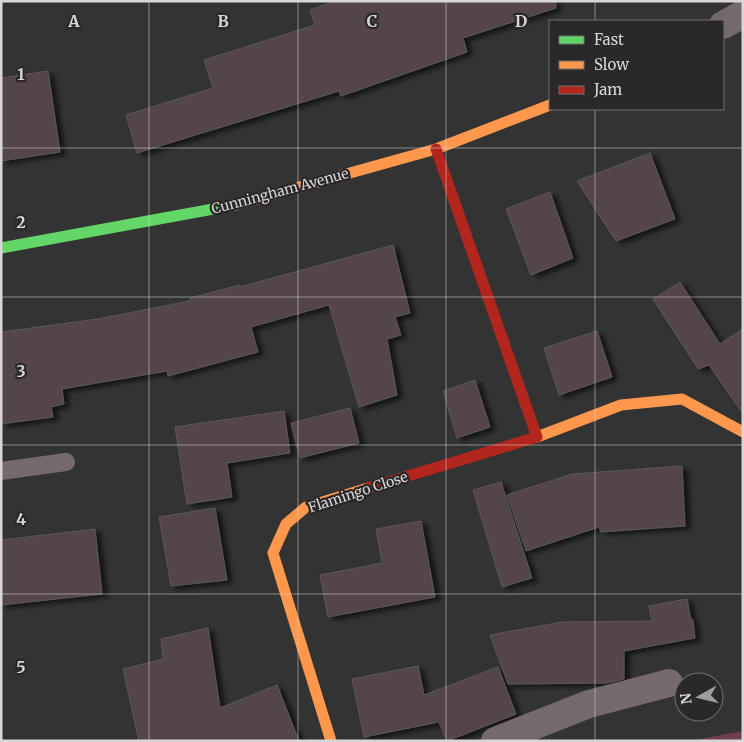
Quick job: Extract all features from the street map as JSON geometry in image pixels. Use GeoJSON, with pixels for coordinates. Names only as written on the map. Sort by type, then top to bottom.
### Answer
{"type":"FeatureCollection","features":[{"type":"Feature","properties":{"kind":"street"},"geometry":{"type":"LineString","coordinates":[[724,24],[743,14]]}},
{"type":"Feature","properties":{"kind":"street","name":"Cunningham Avenue"},"geometry":{"type":"LineString","coordinates":[[1,248],[235,205],[436,149],[549,105]]}},
{"type":"Feature","properties":{"kind":"street"},"geometry":{"type":"LineString","coordinates":[[436,149],[538,437]]}},
{"type":"Feature","properties":{"kind":"street","name":"Flamingo Close"},"geometry":{"type":"LineString","coordinates":[[331,741],[273,553],[286,524],[306,506],[538,437],[621,406],[682,399],[743,432]]}},
{"type":"Feature","properties":{"kind":"street"},"geometry":{"type":"LineString","coordinates":[[495,741],[589,704],[668,683]]}},
{"type":"Feature","properties":{"kind":"lane"},"geometry":{"type":"LineString","coordinates":[[1,471],[66,462]]}},
{"type":"Feature","properties":{"kind":"shaded area"},"geometry":{"type":"Polygon","coordinates":[[[743,731],[743,741],[689,741],[743,731]]]}},
{"type":"Feature","properties":{"kind":"building"},"geometry":{"type":"Polygon","coordinates":[[[336,1],[555,1],[556,8],[463,38],[467,52],[341,96],[339,91],[137,153],[126,115],[213,88],[204,60],[315,25],[310,10],[336,1]]]}},
{"type":"Feature","properties":{"kind":"building"},"geometry":{"type":"Polygon","coordinates":[[[48,71],[60,152],[1,161],[1,78],[48,71]]]}},
{"type":"Feature","properties":{"kind":"building"},"geometry":{"type":"Polygon","coordinates":[[[650,153],[675,219],[616,241],[577,181],[650,153]]]}},
{"type":"Feature","properties":{"kind":"building"},"geometry":{"type":"Polygon","coordinates":[[[550,192],[573,258],[531,275],[506,209],[550,192]]]}},
{"type":"Feature","properties":{"kind":"building"},"geometry":{"type":"Polygon","coordinates":[[[393,245],[410,313],[395,317],[401,335],[387,339],[397,395],[359,407],[329,305],[251,327],[258,352],[168,376],[167,371],[62,389],[64,404],[51,407],[53,417],[1,424],[1,332],[98,319],[190,301],[190,298],[240,285],[240,287],[393,245]]]}},
{"type":"Feature","properties":{"kind":"building"},"geometry":{"type":"Polygon","coordinates":[[[680,282],[720,344],[743,329],[743,414],[709,365],[698,369],[653,299],[680,282]]]}},
{"type":"Feature","properties":{"kind":"building"},"geometry":{"type":"Polygon","coordinates":[[[597,331],[612,377],[559,395],[544,348],[597,331]]]}},
{"type":"Feature","properties":{"kind":"building"},"geometry":{"type":"Polygon","coordinates":[[[475,380],[490,427],[457,438],[443,391],[475,380]]]}},
{"type":"Feature","properties":{"kind":"building"},"geometry":{"type":"Polygon","coordinates":[[[350,408],[359,443],[300,458],[291,423],[350,408]]]}},
{"type":"Feature","properties":{"kind":"building"},"geometry":{"type":"Polygon","coordinates":[[[284,411],[290,453],[227,463],[232,497],[187,504],[175,427],[284,411]]]}},
{"type":"Feature","properties":{"kind":"building"},"geometry":{"type":"Polygon","coordinates":[[[682,466],[685,526],[601,532],[599,527],[526,551],[507,495],[572,474],[682,466]]]}},
{"type":"Feature","properties":{"kind":"building"},"geometry":{"type":"Polygon","coordinates":[[[501,482],[532,578],[502,587],[473,490],[501,482]]]}},
{"type":"Feature","properties":{"kind":"building"},"geometry":{"type":"Polygon","coordinates":[[[215,508],[227,580],[171,586],[159,517],[215,508]]]}},
{"type":"Feature","properties":{"kind":"building"},"geometry":{"type":"Polygon","coordinates":[[[421,521],[435,597],[328,617],[320,575],[382,563],[376,529],[421,521]]]}},
{"type":"Feature","properties":{"kind":"building"},"geometry":{"type":"Polygon","coordinates":[[[95,529],[102,594],[1,605],[1,540],[95,529]]]}},
{"type":"Feature","properties":{"kind":"building"},"geometry":{"type":"Polygon","coordinates":[[[687,599],[691,620],[693,620],[695,638],[624,651],[624,679],[607,683],[508,684],[490,635],[562,622],[652,621],[649,606],[687,599]]]}},
{"type":"Feature","properties":{"kind":"building"},"geometry":{"type":"Polygon","coordinates":[[[208,628],[220,708],[277,685],[299,741],[139,741],[123,669],[163,659],[161,639],[208,628]]]}},
{"type":"Feature","properties":{"kind":"building"},"geometry":{"type":"Polygon","coordinates":[[[418,666],[424,695],[498,667],[516,714],[447,741],[439,722],[364,737],[352,679],[418,666]]]}},
{"type":"Feature","properties":{"kind":"traffic: fast"},"geometry":{"type":"LineString","coordinates":[[1,248],[235,205]]}},
{"type":"Feature","properties":{"kind":"traffic: slow"},"geometry":{"type":"LineString","coordinates":[[235,205],[436,149],[549,105]]}},
{"type":"Feature","properties":{"kind":"traffic: slow"},"geometry":{"type":"LineString","coordinates":[[537,437],[621,405],[682,399],[743,432]]}},
{"type":"Feature","properties":{"kind":"traffic: slow"},"geometry":{"type":"LineString","coordinates":[[331,741],[273,553],[286,524],[306,507],[368,488]]}},
{"type":"Feature","properties":{"kind":"traffic: jam"},"geometry":{"type":"LineString","coordinates":[[368,488],[537,437],[436,149]]}}]}
